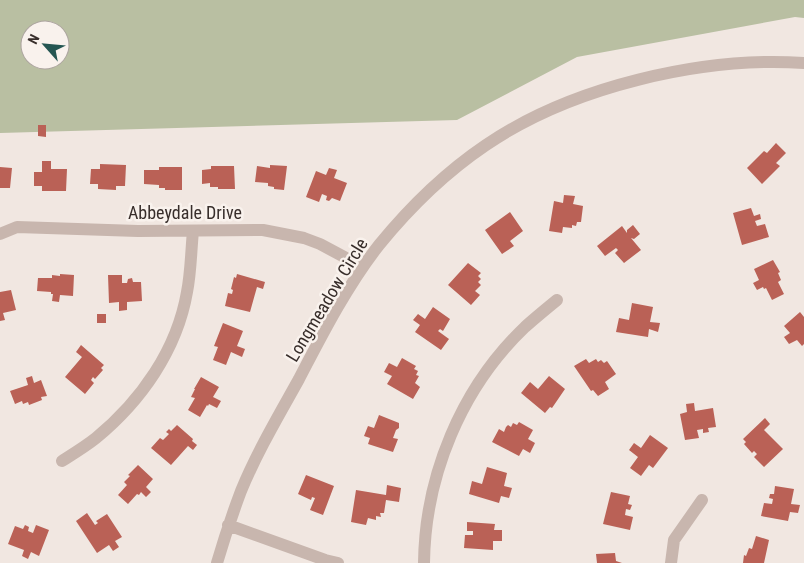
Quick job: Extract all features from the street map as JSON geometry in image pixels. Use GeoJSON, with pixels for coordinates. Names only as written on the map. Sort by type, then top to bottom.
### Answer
{"type":"FeatureCollection","features":[{"type":"Feature","properties":{"kind":"street","name":"Longmeadow Circle"},"geometry":{"type":"LineString","coordinates":[[217,563],[242,489],[337,308],[363,267],[405,215],[455,169],[493,140],[513,129],[552,110],[602,90],[636,80],[707,67],[751,63],[804,63]]}},
{"type":"Feature","properties":{"kind":"street","name":"Abbeydale Drive"},"geometry":{"type":"LineString","coordinates":[[0,234],[16,227],[194,231],[263,230],[281,232],[320,244],[363,267]]}},
{"type":"Feature","properties":{"kind":"street"},"geometry":{"type":"LineString","coordinates":[[62,461],[96,438],[127,409],[148,385],[164,358],[177,328],[187,293],[194,231]]}},
{"type":"Feature","properties":{"kind":"street"},"geometry":{"type":"LineString","coordinates":[[424,563],[424,546],[429,507],[438,468],[456,424],[476,388],[497,358],[524,328],[557,300]]}},
{"type":"Feature","properties":{"kind":"street"},"geometry":{"type":"LineString","coordinates":[[671,563],[674,540],[702,500]]}},
{"type":"Feature","properties":{"kind":"street"},"geometry":{"type":"LineString","coordinates":[[228,526],[338,563]]}},
{"type":"Feature","properties":{"kind":"green space"},"geometry":{"type":"Polygon","coordinates":[[[0,0],[804,0],[804,18],[795,17],[577,57],[457,120],[0,133],[0,0]]]}},
{"type":"Feature","properties":{"kind":"building"},"geometry":{"type":"Polygon","coordinates":[[[38,125],[46,125],[46,137],[38,136],[38,125]]]}},
{"type":"Feature","properties":{"kind":"building"},"geometry":{"type":"Polygon","coordinates":[[[776,143],[786,153],[776,163],[780,166],[762,184],[747,168],[764,151],[767,153],[776,143]]]}},
{"type":"Feature","properties":{"kind":"building"},"geometry":{"type":"Polygon","coordinates":[[[42,161],[51,161],[51,169],[67,169],[66,191],[42,191],[42,186],[34,186],[34,172],[42,172],[42,161]]]}},
{"type":"Feature","properties":{"kind":"building"},"geometry":{"type":"Polygon","coordinates":[[[100,164],[126,165],[125,186],[116,186],[116,190],[98,189],[98,184],[90,184],[91,169],[100,169],[100,164]]]}},
{"type":"Feature","properties":{"kind":"building"},"geometry":{"type":"Polygon","coordinates":[[[270,165],[287,166],[284,190],[274,189],[274,187],[268,186],[268,183],[255,182],[257,166],[270,168],[270,165]]]}},
{"type":"Feature","properties":{"kind":"building"},"geometry":{"type":"Polygon","coordinates":[[[211,166],[234,166],[235,189],[218,189],[218,187],[210,187],[210,183],[202,184],[202,170],[211,169],[211,166]]]}},
{"type":"Feature","properties":{"kind":"building"},"geometry":{"type":"Polygon","coordinates":[[[0,167],[12,168],[10,188],[0,188],[0,167]]]}},
{"type":"Feature","properties":{"kind":"building"},"geometry":{"type":"Polygon","coordinates":[[[159,167],[182,167],[182,190],[165,190],[165,188],[159,188],[159,185],[144,184],[144,170],[159,170],[159,167]]]}},
{"type":"Feature","properties":{"kind":"building"},"geometry":{"type":"Polygon","coordinates":[[[329,168],[337,170],[334,178],[347,183],[340,201],[332,198],[329,201],[326,200],[327,196],[322,194],[319,202],[306,197],[316,171],[326,175],[329,168]]]}},
{"type":"Feature","properties":{"kind":"building"},"geometry":{"type":"Polygon","coordinates":[[[564,195],[575,196],[573,204],[583,206],[581,222],[577,222],[576,226],[572,225],[572,228],[563,227],[562,233],[549,231],[554,201],[563,203],[564,195]]]}},
{"type":"Feature","properties":{"kind":"building"},"geometry":{"type":"Polygon","coordinates":[[[751,208],[754,216],[760,214],[761,219],[755,221],[757,226],[765,224],[769,237],[742,245],[733,213],[751,208]]]}},
{"type":"Feature","properties":{"kind":"building"},"geometry":{"type":"Polygon","coordinates":[[[510,212],[523,231],[510,241],[514,246],[502,254],[485,230],[510,212]]]}},
{"type":"Feature","properties":{"kind":"building"},"geometry":{"type":"Polygon","coordinates":[[[633,225],[640,234],[634,239],[631,238],[641,250],[624,263],[615,253],[618,250],[616,248],[605,256],[597,246],[622,226],[627,233],[627,230],[633,225]]]}},
{"type":"Feature","properties":{"kind":"building"},"geometry":{"type":"Polygon","coordinates":[[[773,260],[780,272],[778,273],[781,280],[778,282],[784,294],[772,300],[766,288],[764,289],[763,287],[757,290],[753,283],[759,280],[754,269],[773,260]]]}},
{"type":"Feature","properties":{"kind":"building"},"geometry":{"type":"Polygon","coordinates":[[[468,263],[481,273],[478,276],[481,279],[478,282],[481,285],[475,291],[480,295],[471,305],[448,285],[468,263]]]}},
{"type":"Feature","properties":{"kind":"building"},"geometry":{"type":"Polygon","coordinates":[[[60,274],[74,275],[73,296],[60,295],[59,302],[52,301],[53,294],[51,292],[37,291],[38,278],[52,278],[52,275],[60,276],[60,274]]]}},
{"type":"Feature","properties":{"kind":"building"},"geometry":{"type":"Polygon","coordinates":[[[237,274],[265,282],[263,289],[257,287],[250,312],[225,306],[228,293],[232,294],[233,290],[231,289],[234,277],[236,278],[237,274]]]}},
{"type":"Feature","properties":{"kind":"building"},"geometry":{"type":"Polygon","coordinates":[[[108,275],[122,275],[122,283],[127,283],[128,279],[132,278],[133,282],[141,282],[142,301],[127,302],[127,310],[119,311],[119,302],[109,303],[108,275]]]}},
{"type":"Feature","properties":{"kind":"building"},"geometry":{"type":"Polygon","coordinates":[[[11,290],[16,310],[3,313],[5,320],[0,321],[0,292],[11,290]]]}},
{"type":"Feature","properties":{"kind":"building"},"geometry":{"type":"Polygon","coordinates":[[[632,303],[653,307],[650,322],[660,323],[658,332],[649,329],[648,337],[616,332],[619,318],[629,320],[632,303]]]}},
{"type":"Feature","properties":{"kind":"building"},"geometry":{"type":"Polygon","coordinates":[[[433,307],[450,319],[443,331],[440,329],[438,331],[449,339],[441,350],[415,332],[420,325],[413,320],[418,314],[425,319],[433,307]]]}},
{"type":"Feature","properties":{"kind":"building"},"geometry":{"type":"Polygon","coordinates":[[[800,312],[804,317],[804,344],[802,346],[797,340],[789,344],[784,337],[790,333],[784,326],[800,312]]]}},
{"type":"Feature","properties":{"kind":"building"},"geometry":{"type":"Polygon","coordinates":[[[97,314],[106,314],[106,323],[97,323],[97,314]]]}},
{"type":"Feature","properties":{"kind":"building"},"geometry":{"type":"Polygon","coordinates":[[[223,323],[243,331],[237,346],[245,349],[242,357],[231,352],[226,365],[213,360],[218,347],[214,346],[223,323]]]}},
{"type":"Feature","properties":{"kind":"building"},"geometry":{"type":"Polygon","coordinates":[[[81,345],[104,365],[101,368],[103,370],[95,379],[93,377],[91,380],[94,383],[85,394],[65,377],[82,357],[76,352],[81,345]]]}},
{"type":"Feature","properties":{"kind":"building"},"geometry":{"type":"Polygon","coordinates":[[[402,358],[416,366],[414,369],[418,371],[416,375],[419,376],[415,383],[420,387],[413,399],[387,384],[392,376],[384,372],[389,363],[397,367],[402,358]]]}},
{"type":"Feature","properties":{"kind":"building"},"geometry":{"type":"Polygon","coordinates":[[[586,359],[589,363],[596,359],[598,362],[601,360],[604,363],[607,361],[616,374],[605,382],[609,389],[598,396],[593,390],[591,391],[574,366],[586,359]]]}},
{"type":"Feature","properties":{"kind":"building"},"geometry":{"type":"Polygon","coordinates":[[[32,376],[34,383],[41,380],[47,396],[41,397],[42,400],[29,405],[28,402],[23,404],[22,401],[15,404],[10,391],[28,385],[26,378],[32,376]]]}},
{"type":"Feature","properties":{"kind":"building"},"geometry":{"type":"Polygon","coordinates":[[[549,376],[565,389],[552,408],[550,407],[545,413],[521,393],[530,382],[538,389],[549,376]]]}},
{"type":"Feature","properties":{"kind":"building"},"geometry":{"type":"Polygon","coordinates":[[[201,377],[219,387],[213,397],[221,401],[217,408],[209,404],[207,405],[200,417],[188,410],[195,398],[191,397],[194,389],[201,377]]]}},
{"type":"Feature","properties":{"kind":"building"},"geometry":{"type":"Polygon","coordinates":[[[694,403],[695,411],[713,408],[716,427],[708,428],[709,432],[703,433],[703,429],[697,430],[699,438],[685,440],[680,414],[687,412],[686,404],[694,403]]]}},
{"type":"Feature","properties":{"kind":"building"},"geometry":{"type":"Polygon","coordinates":[[[379,415],[399,423],[399,428],[396,430],[393,438],[398,439],[393,452],[368,444],[370,438],[364,436],[368,426],[374,428],[379,415]]]}},
{"type":"Feature","properties":{"kind":"building"},"geometry":{"type":"Polygon","coordinates":[[[765,418],[770,424],[764,430],[783,449],[764,467],[754,457],[757,454],[754,451],[752,453],[744,444],[746,442],[743,439],[765,418]]]}},
{"type":"Feature","properties":{"kind":"building"},"geometry":{"type":"Polygon","coordinates":[[[519,422],[533,430],[528,439],[535,443],[530,453],[523,449],[519,456],[492,442],[499,429],[504,432],[508,425],[511,427],[513,423],[517,425],[519,422]]]}},
{"type":"Feature","properties":{"kind":"building"},"geometry":{"type":"Polygon","coordinates":[[[177,425],[197,445],[193,450],[188,446],[171,465],[151,448],[160,438],[163,440],[169,434],[166,432],[169,429],[171,431],[177,425]]]}},
{"type":"Feature","properties":{"kind":"building"},"geometry":{"type":"Polygon","coordinates":[[[650,435],[668,448],[653,468],[649,465],[641,476],[630,468],[638,457],[629,450],[634,443],[641,448],[650,435]]]}},
{"type":"Feature","properties":{"kind":"building"},"geometry":{"type":"Polygon","coordinates":[[[138,465],[153,479],[146,487],[151,492],[146,497],[141,492],[139,495],[137,494],[128,504],[118,495],[127,485],[124,482],[130,476],[128,475],[138,465]]]}},
{"type":"Feature","properties":{"kind":"building"},"geometry":{"type":"Polygon","coordinates":[[[487,467],[507,473],[504,486],[512,488],[509,498],[501,496],[499,503],[469,494],[472,481],[482,484],[487,467]]]}},
{"type":"Feature","properties":{"kind":"building"},"geometry":{"type":"Polygon","coordinates":[[[306,475],[334,486],[323,515],[310,510],[315,498],[312,497],[311,500],[298,494],[306,475]]]}},
{"type":"Feature","properties":{"kind":"building"},"geometry":{"type":"Polygon","coordinates":[[[387,485],[401,488],[399,502],[386,500],[384,513],[380,513],[381,517],[376,516],[376,520],[368,518],[366,525],[351,522],[356,490],[386,495],[387,485]]]}},
{"type":"Feature","properties":{"kind":"building"},"geometry":{"type":"Polygon","coordinates":[[[775,486],[794,489],[791,504],[800,505],[798,513],[790,512],[788,521],[761,516],[764,503],[772,504],[773,499],[769,498],[770,494],[774,494],[775,486]]]}},
{"type":"Feature","properties":{"kind":"building"},"geometry":{"type":"Polygon","coordinates":[[[611,492],[630,496],[628,504],[632,505],[630,510],[626,509],[625,515],[633,517],[630,530],[603,524],[611,492]]]}},
{"type":"Feature","properties":{"kind":"building"},"geometry":{"type":"Polygon","coordinates":[[[87,513],[95,525],[98,523],[96,521],[107,514],[122,537],[115,541],[119,547],[113,551],[109,545],[97,553],[76,521],[87,513]]]}},
{"type":"Feature","properties":{"kind":"building"},"geometry":{"type":"Polygon","coordinates":[[[467,522],[495,524],[494,530],[502,530],[502,541],[493,541],[493,550],[464,548],[465,535],[473,535],[473,531],[467,531],[467,522]]]}},
{"type":"Feature","properties":{"kind":"building"},"geometry":{"type":"Polygon","coordinates":[[[25,525],[29,527],[28,531],[33,533],[36,525],[49,530],[39,556],[31,552],[28,559],[22,556],[24,550],[8,544],[15,526],[23,529],[25,525]]]}},
{"type":"Feature","properties":{"kind":"building"},"geometry":{"type":"Polygon","coordinates":[[[756,536],[769,540],[764,563],[743,563],[744,555],[746,556],[749,548],[752,549],[756,536]]]}},
{"type":"Feature","properties":{"kind":"building"},"geometry":{"type":"Polygon","coordinates":[[[615,553],[616,561],[622,563],[597,563],[596,554],[615,553]]]}}]}
